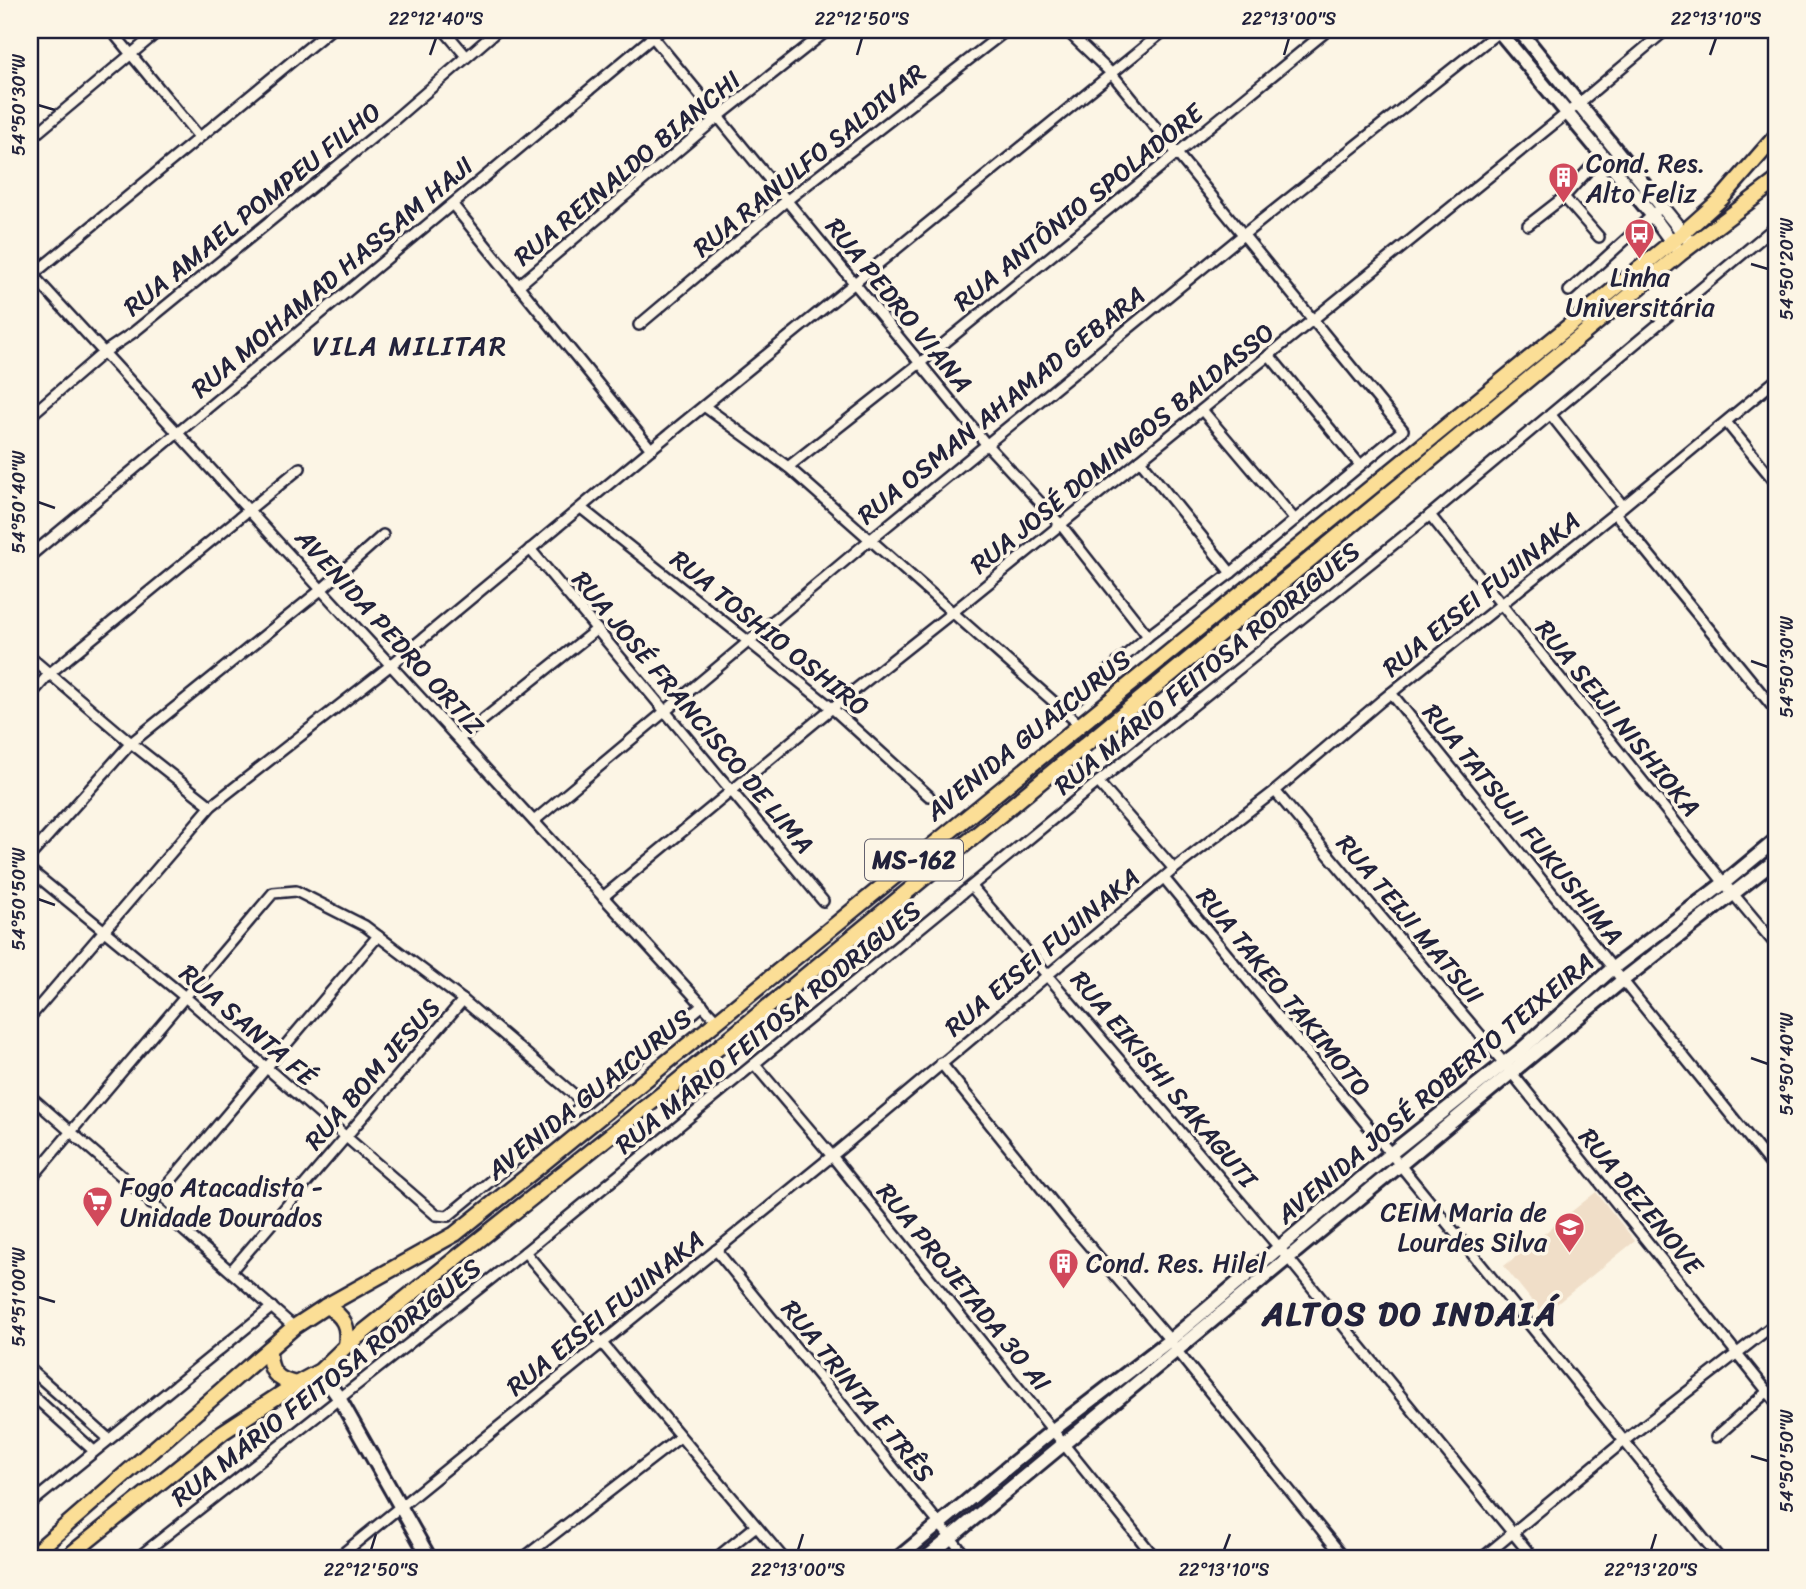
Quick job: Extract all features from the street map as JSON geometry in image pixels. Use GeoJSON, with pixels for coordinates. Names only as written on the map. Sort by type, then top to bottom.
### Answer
{"type":"FeatureCollection","features":[{"type":"Feature","properties":{"kind":"main road","name":"AVENIDA GUAICURUS"},"geometry":{"type":"LineString","coordinates":[[30,1557],[295,1327],[326,1306],[455,1234],[1080,724],[1682,239],[1722,198],[1776,135]]}},
{"type":"Feature","properties":{"kind":"main road","name":"AVENIDA GUAICURUS"},"geometry":{"type":"LineString","coordinates":[[1682,239],[1776,181]]}},
{"type":"Feature","properties":{"kind":"main road","name":"AVENIDA GUAICURUS"},"geometry":{"type":"LineString","coordinates":[[65,1559],[223,1432],[320,1371],[346,1346],[667,1090],[1680,254],[1682,239]]}},
{"type":"Feature","properties":{"kind":"main road"},"geometry":{"type":"LineString","coordinates":[[326,1306],[343,1318],[348,1331],[346,1346]]}},
{"type":"Feature","properties":{"kind":"main road"},"geometry":{"type":"LineString","coordinates":[[268,1351],[272,1373],[285,1382],[296,1384]]}},
{"type":"Feature","properties":{"kind":"street"},"geometry":{"type":"LineString","coordinates":[[111,30],[199,137]]}},
{"type":"Feature","properties":{"kind":"street"},"geometry":{"type":"LineString","coordinates":[[30,139],[160,30]]}},
{"type":"Feature","properties":{"kind":"street"},"geometry":{"type":"LineString","coordinates":[[31,275],[330,30]]}},
{"type":"Feature","properties":{"kind":"street"},"geometry":{"type":"LineString","coordinates":[[444,30],[466,55]]}},
{"type":"Feature","properties":{"kind":"street","name":"RUA AMAEL POMPEU FILHO"},"geometry":{"type":"LineString","coordinates":[[30,416],[103,353],[134,332],[394,120],[498,30]]}},
{"type":"Feature","properties":{"kind":"street","name":"RUA REINALDO BIANCHI"},"geometry":{"type":"LineString","coordinates":[[518,286],[718,117],[828,30]]}},
{"type":"Feature","properties":{"kind":"street","name":"RUA RANULFO SALDIVAR"},"geometry":{"type":"LineString","coordinates":[[639,325],[786,201],[1007,30]]}},
{"type":"Feature","properties":{"kind":"street"},"geometry":{"type":"LineString","coordinates":[[1065,709],[1147,636],[1231,573],[1403,430],[1112,74],[1066,30]]}},
{"type":"Feature","properties":{"kind":"street"},"geometry":{"type":"LineString","coordinates":[[30,1017],[211,806],[391,665],[1165,30]]}},
{"type":"Feature","properties":{"kind":"street","name":"RUA ANTÔNIO SPOLADORE"},"geometry":{"type":"LineString","coordinates":[[788,467],[920,363],[1328,30]]}},
{"type":"Feature","properties":{"kind":"street"},"geometry":{"type":"LineString","coordinates":[[1500,30],[1572,108],[1682,239]]}},
{"type":"Feature","properties":{"kind":"street","name":"RUA OSMAN AHAMAD GEBARA"},"geometry":{"type":"LineString","coordinates":[[534,821],[871,539],[1243,235],[1500,30]]}},
{"type":"Feature","properties":{"kind":"street"},"geometry":{"type":"LineString","coordinates":[[1519,30],[1601,156],[1657,211]]}},
{"type":"Feature","properties":{"kind":"street","name":"RUA JOSÉ DOMINGOS BALDASSO"},"geometry":{"type":"LineString","coordinates":[[603,897],[1666,30]]}},
{"type":"Feature","properties":{"kind":"street","name":"RUA PEDRO VIANA"},"geometry":{"type":"LineString","coordinates":[[654,32],[786,201],[987,445],[1061,525],[1147,636]]}},
{"type":"Feature","properties":{"kind":"street","name":"RUA MOHAMAD HASSAM HAJI"},"geometry":{"type":"LineString","coordinates":[[30,556],[334,300],[453,205],[654,32]]}},
{"type":"Feature","properties":{"kind":"street"},"geometry":{"type":"LineString","coordinates":[[1528,225],[1564,197],[1601,156]]}},
{"type":"Feature","properties":{"kind":"street"},"geometry":{"type":"LineString","coordinates":[[1564,197],[1599,237]]}},
{"type":"Feature","properties":{"kind":"street"},"geometry":{"type":"LineString","coordinates":[[453,205],[651,449]]}},
{"type":"Feature","properties":{"kind":"street"},"geometry":{"type":"LineString","coordinates":[[1569,291],[1657,211]]}},
{"type":"Feature","properties":{"kind":"street","name":"RUA MÁRIO FEITOSA RODRIGUES"},"geometry":{"type":"LineString","coordinates":[[143,1557],[339,1398],[526,1252],[1098,782],[1430,514],[1776,226]]}},
{"type":"Feature","properties":{"kind":"street","name":"AVENIDA PEDRO ORTIZ"},"geometry":{"type":"LineString","coordinates":[[31,275],[717,1021]]}},
{"type":"Feature","properties":{"kind":"street"},"geometry":{"type":"LineString","coordinates":[[1269,355],[1360,465]]}},
{"type":"Feature","properties":{"kind":"street","name":"RUA EISEI FUJINAKA"},"geometry":{"type":"LineString","coordinates":[[336,1559],[832,1156],[1174,869],[1275,791],[1391,693],[1776,380]]}},
{"type":"Feature","properties":{"kind":"street"},"geometry":{"type":"LineString","coordinates":[[704,406],[788,467],[1080,724]]}},
{"type":"Feature","properties":{"kind":"street"},"geometry":{"type":"LineString","coordinates":[[1202,410],[1295,520]]}},
{"type":"Feature","properties":{"kind":"street"},"geometry":{"type":"LineString","coordinates":[[1550,415],[1623,506]]}},
{"type":"Feature","properties":{"kind":"street"},"geometry":{"type":"LineString","coordinates":[[1726,422],[1776,483]]}},
{"type":"Feature","properties":{"kind":"street"},"geometry":{"type":"LineString","coordinates":[[1140,460],[1231,573]]}},
{"type":"Feature","properties":{"kind":"street"},"geometry":{"type":"LineString","coordinates":[[30,696],[50,673],[300,468]]}},
{"type":"Feature","properties":{"kind":"street","name":"RUA TOSHIO OSHIRO"},"geometry":{"type":"LineString","coordinates":[[581,508],[832,708],[929,796]]}},
{"type":"Feature","properties":{"kind":"street"},"geometry":{"type":"LineString","coordinates":[[1615,513],[1776,711]]}},
{"type":"Feature","properties":{"kind":"street","name":"RUA SEIJI NISHIOKA"},"geometry":{"type":"LineString","coordinates":[[1430,514],[1776,945]]}},
{"type":"Feature","properties":{"kind":"street"},"geometry":{"type":"LineString","coordinates":[[30,856],[131,743],[321,589],[383,535]]}},
{"type":"Feature","properties":{"kind":"street","name":"RUA JOSÉ FRANCISCO DE LIMA"},"geometry":{"type":"LineString","coordinates":[[530,549],[823,901]]}},
{"type":"Feature","properties":{"kind":"street"},"geometry":{"type":"LineString","coordinates":[[459,739],[597,629]]}},
{"type":"Feature","properties":{"kind":"street"},"geometry":{"type":"LineString","coordinates":[[30,657],[131,743],[211,806]]}},
{"type":"Feature","properties":{"kind":"street","name":"RUA TATSUJI FUKUSHIMA"},"geometry":{"type":"LineString","coordinates":[[1391,693],[1776,1171]]}},
{"type":"Feature","properties":{"kind":"street"},"geometry":{"type":"LineString","coordinates":[[1098,782],[1174,869]]}},
{"type":"Feature","properties":{"kind":"street","name":"RUA TEIJI MATSUI"},"geometry":{"type":"LineString","coordinates":[[1275,791],[1503,1062],[1511,1075]]}},
{"type":"Feature","properties":{"kind":"street","name":"AVENIDA JOSÉ ROBERTO TEIXEIRA"},"geometry":{"type":"LineString","coordinates":[[925,1559],[1062,1445],[1279,1247],[1613,968],[1724,883],[1776,839]]}},
{"type":"Feature","properties":{"kind":"street","name":"AVENIDA JOSÉ ROBERTO TEIXEIRA"},"geometry":{"type":"LineString","coordinates":[[897,1559],[1053,1430],[1289,1259],[1623,981],[1776,860]]}},
{"type":"Feature","properties":{"kind":"street","name":"RUA SANTA FÉ"},"geometry":{"type":"LineString","coordinates":[[30,870],[185,997],[436,1215],[448,1216],[584,1104]]}},
{"type":"Feature","properties":{"kind":"street","name":"RUA TAKEO TAKIMOTO"},"geometry":{"type":"LineString","coordinates":[[1164,878],[1720,1559]]}},
{"type":"Feature","properties":{"kind":"street","name":"RUA EIKISHI SAKAGUTI"},"geometry":{"type":"LineString","coordinates":[[972,887],[1279,1247],[1534,1559]]}},
{"type":"Feature","properties":{"kind":"street"},"geometry":{"type":"LineString","coordinates":[[30,1180],[273,893],[296,891],[365,926],[463,1000],[584,1104],[703,1005]]}},
{"type":"Feature","properties":{"kind":"street"},"geometry":{"type":"LineString","coordinates":[[151,1204],[378,936]]}},
{"type":"Feature","properties":{"kind":"street","name":"RUA BOM JESUS"},"geometry":{"type":"LineString","coordinates":[[232,1271],[463,1000]]}},
{"type":"Feature","properties":{"kind":"street"},"geometry":{"type":"LineString","coordinates":[[941,1063],[1345,1559]]}},
{"type":"Feature","properties":{"kind":"street","name":"RUA PROJETADA 30 AI"},"geometry":{"type":"LineString","coordinates":[[755,1065],[832,1156],[1156,1559]]}},
{"type":"Feature","properties":{"kind":"street","name":"RUA DEZENOVE"},"geometry":{"type":"LineString","coordinates":[[1511,1075],[1776,1402]]}},
{"type":"Feature","properties":{"kind":"street"},"geometry":{"type":"LineString","coordinates":[[30,1096],[295,1327]]}},
{"type":"Feature","properties":{"kind":"street","name":"RUA TRINTA E TRÊS"},"geometry":{"type":"LineString","coordinates":[[716,1250],[968,1559]]}},
{"type":"Feature","properties":{"kind":"street"},"geometry":{"type":"LineString","coordinates":[[526,1252],[784,1559]]}},
{"type":"Feature","properties":{"kind":"street"},"geometry":{"type":"LineString","coordinates":[[30,1504],[272,1307]]}},
{"type":"Feature","properties":{"kind":"street"},"geometry":{"type":"LineString","coordinates":[[1481,1559],[1625,1441],[1776,1323]]}},
{"type":"Feature","properties":{"kind":"street"},"geometry":{"type":"LineString","coordinates":[[30,1369],[109,1439]]}},
{"type":"Feature","properties":{"kind":"street"},"geometry":{"type":"LineString","coordinates":[[320,1371],[339,1398],[430,1559]]}},
{"type":"Feature","properties":{"kind":"street"},"geometry":{"type":"LineString","coordinates":[[1716,1437],[1768,1391]]}},
{"type":"Feature","properties":{"kind":"street"},"geometry":{"type":"LineString","coordinates":[[30,1393],[94,1451]]}},
{"type":"Feature","properties":{"kind":"street"},"geometry":{"type":"LineString","coordinates":[[522,1559],[680,1437]]}},
{"type":"Feature","properties":{"kind":"street"},"geometry":{"type":"LineString","coordinates":[[715,1559],[756,1526]]}},
{"type":"Feature","properties":{"kind":"shaded area","name":"CEIM Maria de Lourdes Silva"},"geometry":{"type":"Polygon","coordinates":[[[1596,1192],[1635,1241],[1543,1315],[1504,1266],[1596,1192]]]}},
{"type":"Feature","properties":{"kind":"place","name":"Cond. Res. Alto Feliz"},"geometry":{"type":"Point","coordinates":[1563,205]}},
{"type":"Feature","properties":{"kind":"place","name":"Linha Universitária"},"geometry":{"type":"Point","coordinates":[1640,261]}},
{"type":"Feature","properties":{"kind":"place","name":"Fogo Atacadista - Unidade Dourados"},"geometry":{"type":"Point","coordinates":[97,1229]}},
{"type":"Feature","properties":{"kind":"place","name":"CEIM Maria de Lourdes Silva"},"geometry":{"type":"Point","coordinates":[1570,1254]}},
{"type":"Feature","properties":{"kind":"place","name":"Cond. Res. Hilel"},"geometry":{"type":"Point","coordinates":[1063,1290]}},
{"type":"Feature","properties":{"kind":"district","name":"VILA MILITAR"},"geometry":{"type":"Point","coordinates":[410,345]}},
{"type":"Feature","properties":{"kind":"district","name":"ALTOS DO INDAIÁ"},"geometry":{"type":"Point","coordinates":[1410,1314]}}]}
